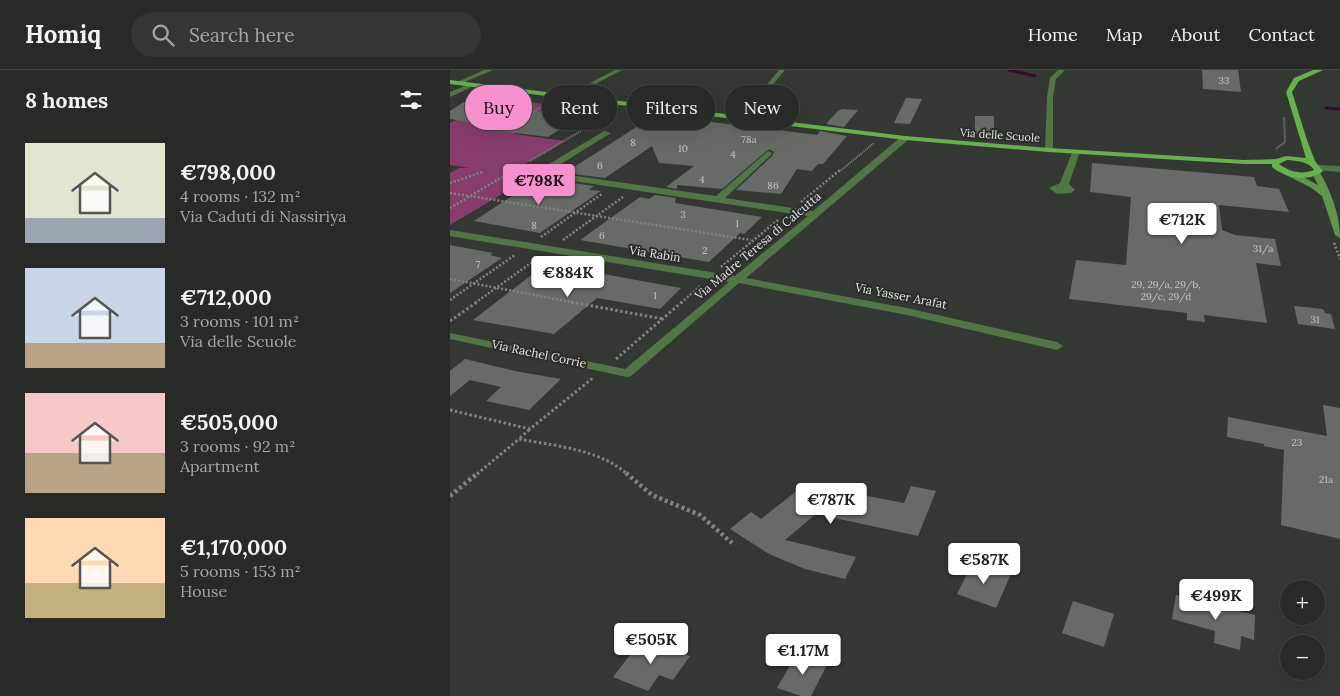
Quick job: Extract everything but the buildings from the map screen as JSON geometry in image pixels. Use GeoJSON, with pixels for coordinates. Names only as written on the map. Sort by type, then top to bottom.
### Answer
{"type":"FeatureCollection","features":[{"type":"Feature","properties":{"kind":"main road"},"geometry":{"type":"LineString","coordinates":[[1320,70],[1306,74],[1290,84],[1289,92],[1303,140],[1326,195],[1336,238]]}},
{"type":"Feature","properties":{"kind":"main road","name":"Via delle Scuole"},"geometry":{"type":"LineString","coordinates":[[454,83],[472,85]]}},
{"type":"Feature","properties":{"kind":"main road","name":"Via delle Scuole"},"geometry":{"type":"LineString","coordinates":[[532,92],[725,115]]}},
{"type":"Feature","properties":{"kind":"main road","name":"Via delle Scuole"},"geometry":{"type":"LineString","coordinates":[[799,125],[905,138],[1076,152],[1244,162],[1299,159],[1316,168],[1305,175],[1244,162]]}},
{"type":"Feature","properties":{"kind":"main road"},"geometry":{"type":"LineString","coordinates":[[1303,140],[1294,151],[1275,165],[1313,184],[1326,195]]}},
{"type":"Feature","properties":{"kind":"street","name":"Via delle Scuole"},"geometry":{"type":"LineString","coordinates":[[454,83],[490,70]]}},
{"type":"Feature","properties":{"kind":"street"},"geometry":{"type":"LineString","coordinates":[[770,85],[782,70]]}},
{"type":"Feature","properties":{"kind":"street"},"geometry":{"type":"LineString","coordinates":[[1049,150],[1050,97],[1053,78],[1062,70]]}},
{"type":"Feature","properties":{"kind":"street"},"geometry":{"type":"LineString","coordinates":[[450,95],[465,88]]}},
{"type":"Feature","properties":{"kind":"street"},"geometry":{"type":"LineString","coordinates":[[540,173],[607,133]]}},
{"type":"Feature","properties":{"kind":"street","name":"Via Madre Teresa di Calcutta"},"geometry":{"type":"LineString","coordinates":[[627,373],[905,138]]}},
{"type":"Feature","properties":{"kind":"street"},"geometry":{"type":"LineString","coordinates":[[1064,186],[1076,152]]}},
{"type":"Feature","properties":{"kind":"street"},"geometry":{"type":"LineString","coordinates":[[717,200],[768,153]]}},
{"type":"Feature","properties":{"kind":"street"},"geometry":{"type":"LineString","coordinates":[[525,168],[540,173],[815,214]]}},
{"type":"Feature","properties":{"kind":"street"},"geometry":{"type":"LineString","coordinates":[[1316,168],[1340,169]]}},
{"type":"Feature","properties":{"kind":"street","name":"Via Rabin"},"geometry":{"type":"LineString","coordinates":[[450,233],[738,279]]}},
{"type":"Feature","properties":{"kind":"street","name":"Via Yasser Arafat"},"geometry":{"type":"LineString","coordinates":[[738,279],[984,327],[1057,346]]}},
{"type":"Feature","properties":{"kind":"street","name":"Via Rachel Corrie"},"geometry":{"type":"LineString","coordinates":[[450,336],[627,373]]}},
{"type":"Feature","properties":{"kind":"lane"},"geometry":{"type":"LineString","coordinates":[[593,83],[618,70]]}},
{"type":"Feature","properties":{"kind":"path"},"geometry":{"type":"LineString","coordinates":[[1274,150],[1285,142],[1284,115]]}},
{"type":"Feature","properties":{"kind":"path"},"geometry":{"type":"LineString","coordinates":[[525,168],[585,130]]}},
{"type":"Feature","properties":{"kind":"path"},"geometry":{"type":"LineString","coordinates":[[450,496],[664,319],[751,240],[872,145]]}},
{"type":"Feature","properties":{"kind":"path"},"geometry":{"type":"LineString","coordinates":[[450,208],[515,170]]}},
{"type":"Feature","properties":{"kind":"path"},"geometry":{"type":"LineString","coordinates":[[450,183],[483,172]]}},
{"type":"Feature","properties":{"kind":"path"},"geometry":{"type":"LineString","coordinates":[[450,193],[751,240]]}},
{"type":"Feature","properties":{"kind":"path"},"geometry":{"type":"LineString","coordinates":[[1336,238],[1340,259]]}},
{"type":"Feature","properties":{"kind":"path"},"geometry":{"type":"LineString","coordinates":[[450,279],[664,319]]}},
{"type":"Feature","properties":{"kind":"path"},"geometry":{"type":"LineString","coordinates":[[450,410],[530,429]]}},
{"type":"Feature","properties":{"kind":"path"},"geometry":{"type":"LineString","coordinates":[[519,439],[584,452],[617,465],[652,494],[700,515],[732,543]]}},
{"type":"Feature","properties":{"kind":"shaded area"},"geometry":{"type":"Polygon","coordinates":[[[532,103],[542,104],[542,118],[532,124],[532,103]]]}},
{"type":"Feature","properties":{"kind":"shaded area"},"geometry":{"type":"Polygon","coordinates":[[[465,116],[465,130],[521,130],[514,134],[565,141],[513,171],[529,178],[450,225],[450,173],[459,168],[470,168],[450,165],[450,123],[465,116]]]}},
{"type":"Feature","properties":{"kind":"waterway"},"geometry":{"type":"LineString","coordinates":[[1009,70],[1035,76]]}},
{"type":"Feature","properties":{"kind":"waterway"},"geometry":{"type":"LineString","coordinates":[[1326,108],[1340,109]]}}]}
